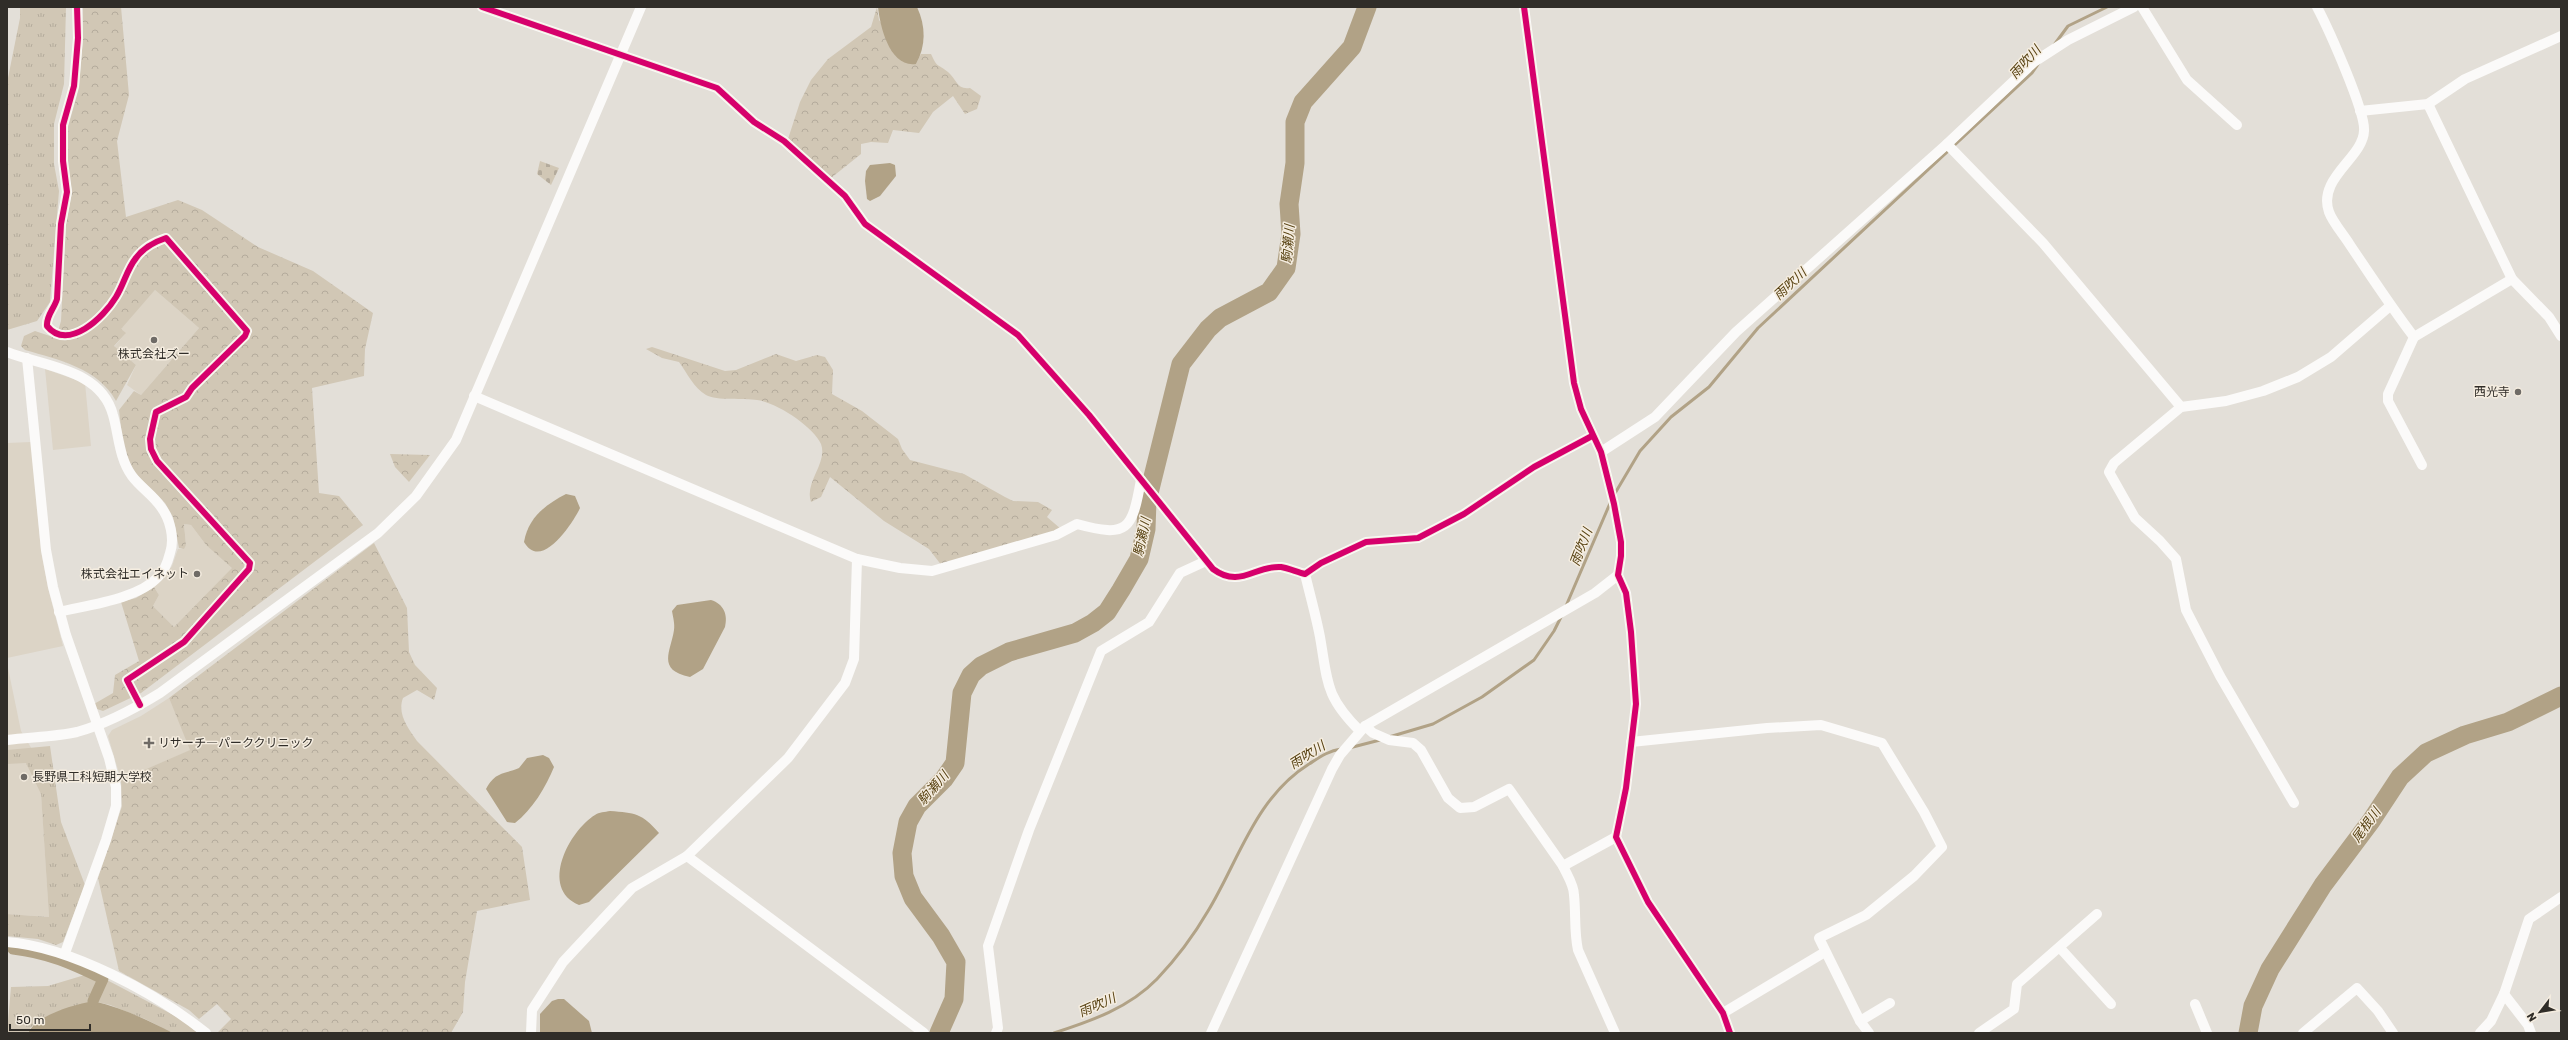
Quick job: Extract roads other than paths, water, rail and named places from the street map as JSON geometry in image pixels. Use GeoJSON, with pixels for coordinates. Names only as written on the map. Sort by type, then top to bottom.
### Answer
{"type":"FeatureCollection","features":[{"type":"Feature","properties":{"kind":"street"},"geometry":{"type":"LineString","coordinates":[[77,7],[78,38],[74,86],[63,125],[63,161],[67,192],[61,224],[57,299],[55,308],[46,319],[47,326],[52,332],[67,337],[90,324],[107,311],[136,258],[145,248],[166,238],[247,331],[245,336],[192,388],[186,397],[156,412],[150,439],[151,449],[157,461],[215,522],[250,563],[249,569],[184,642],[127,680],[140,705]]}},
{"type":"Feature","properties":{"kind":"street"},"geometry":{"type":"LineString","coordinates":[[482,7],[717,88],[754,122],[784,141],[845,196],[865,224],[1018,335],[1089,415],[1206,561],[1222,576],[1239,577],[1280,567],[1305,574],[1366,542],[1418,538],[1464,514],[1534,467],[1592,436]]}},
{"type":"Feature","properties":{"kind":"street"},"geometry":{"type":"LineString","coordinates":[[7,740],[71,733],[97,725],[140,705],[284,604],[378,533],[405,509],[437,470],[456,440],[641,7]]}},
{"type":"Feature","properties":{"kind":"street"},"geometry":{"type":"LineString","coordinates":[[1524,7],[1574,383],[1592,436],[1601,452],[1614,504],[1621,542],[1621,556],[1618,575],[1626,593],[1631,632],[1636,704],[1626,788],[1616,837],[1648,902],[1723,1013],[1730,1033]]}},
{"type":"Feature","properties":{"kind":"street"},"geometry":{"type":"LineString","coordinates":[[1601,452],[1655,417],[1736,332],[1947,144],[2043,54],[2134,7]]}},
{"type":"Feature","properties":{"kind":"street"},"geometry":{"type":"LineString","coordinates":[[2142,7],[2187,80],[2237,125]]}},
{"type":"Feature","properties":{"kind":"street"},"geometry":{"type":"LineString","coordinates":[[2317,7],[2360,111],[2364,132],[2360,143],[2339,171],[2328,192],[2329,211],[2390,306],[2414,337]]}},
{"type":"Feature","properties":{"kind":"street"},"geometry":{"type":"LineString","coordinates":[[2360,111],[2428,104],[2465,78],[2561,36]]}},
{"type":"Feature","properties":{"kind":"street"},"geometry":{"type":"LineString","coordinates":[[2428,104],[2512,279],[2549,317],[2561,336]]}},
{"type":"Feature","properties":{"kind":"street"},"geometry":{"type":"LineString","coordinates":[[1947,144],[2042,243],[2181,407]]}},
{"type":"Feature","properties":{"kind":"street"},"geometry":{"type":"LineString","coordinates":[[2422,465],[2388,401],[2388,394],[2414,337],[2512,279]]}},
{"type":"Feature","properties":{"kind":"street"},"geometry":{"type":"LineString","coordinates":[[2294,803],[2220,676],[2186,610],[2176,560],[2135,518],[2109,472],[2114,463],[2181,407],[2226,401],[2264,391],[2298,377],[2331,357],[2390,306]]}},
{"type":"Feature","properties":{"kind":"street"},"geometry":{"type":"LineString","coordinates":[[7,352],[80,376],[99,389],[108,402],[113,415],[119,448],[124,462],[132,476],[161,506],[172,533],[172,547],[167,564],[159,577],[146,587],[114,598],[59,612]]}},
{"type":"Feature","properties":{"kind":"street"},"geometry":{"type":"LineString","coordinates":[[28,358],[46,550],[59,612],[113,772],[116,806],[65,953]]}},
{"type":"Feature","properties":{"kind":"street"},"geometry":{"type":"LineString","coordinates":[[474,396],[858,559],[900,568],[932,571],[1056,535],[1077,524],[1103,531],[1119,530],[1132,519],[1143,483]]}},
{"type":"Feature","properties":{"kind":"street"},"geometry":{"type":"LineString","coordinates":[[531,1033],[532,1010],[563,962],[632,888],[687,856],[788,758],[845,683],[854,659],[858,559]]}},
{"type":"Feature","properties":{"kind":"street"},"geometry":{"type":"LineString","coordinates":[[996,1033],[998,1028],[996,1005],[988,946],[1029,830],[1102,651],[1149,622],[1180,573],[1206,561]]}},
{"type":"Feature","properties":{"kind":"street"},"geometry":{"type":"LineString","coordinates":[[1305,574],[1320,636],[1326,680],[1340,708],[1363,732],[1389,740],[1413,743],[1421,750],[1448,798],[1460,808],[1474,807],[1509,789],[1563,866],[1574,894],[1575,937],[1578,950],[1615,1033]]}},
{"type":"Feature","properties":{"kind":"street"},"geometry":{"type":"LineString","coordinates":[[1211,1033],[1340,755],[1363,732],[1595,593],[1618,575]]}},
{"type":"Feature","properties":{"kind":"street"},"geometry":{"type":"LineString","coordinates":[[1631,742],[1767,728],[1821,725],[1882,743],[1924,812],[1942,847],[1914,876],[1866,915],[1819,938],[1860,1021],[1869,1033]]}},
{"type":"Feature","properties":{"kind":"street"},"geometry":{"type":"LineString","coordinates":[[1563,866],[1616,837]]}},
{"type":"Feature","properties":{"kind":"street"},"geometry":{"type":"LineString","coordinates":[[687,856],[924,1033]]}},
{"type":"Feature","properties":{"kind":"street"},"geometry":{"type":"LineString","coordinates":[[2480,1033],[2491,1021],[2504,994],[2529,919],[2561,897]]}},
{"type":"Feature","properties":{"kind":"street"},"geometry":{"type":"LineString","coordinates":[[1979,1033],[2014,1009],[2016,984],[2060,948],[2097,914]]}},
{"type":"Feature","properties":{"kind":"street"},"geometry":{"type":"LineString","coordinates":[[7,942],[36,945],[65,953],[137,987],[184,1015],[206,1033]]}},
{"type":"Feature","properties":{"kind":"street"},"geometry":{"type":"LineString","coordinates":[[2060,948],[2111,1004]]}},
{"type":"Feature","properties":{"kind":"street"},"geometry":{"type":"LineString","coordinates":[[1723,1013],[1825,952]]}},
{"type":"Feature","properties":{"kind":"street"},"geometry":{"type":"LineString","coordinates":[[2302,1033],[2357,988],[2378,1011],[2393,1033]]}},
{"type":"Feature","properties":{"kind":"street"},"geometry":{"type":"LineString","coordinates":[[2504,994],[2528,1026],[2531,1033]]}},
{"type":"Feature","properties":{"kind":"street"},"geometry":{"type":"LineString","coordinates":[[1860,1021],[1890,1003]]}},
{"type":"Feature","properties":{"kind":"street"},"geometry":{"type":"LineString","coordinates":[[2195,1004],[2207,1033]]}},
{"type":"Feature","properties":{"kind":"waterway","name":"駒瀬川"},"geometry":{"type":"LineString","coordinates":[[939,1033],[954,999],[956,962],[941,936],[913,898],[904,876],[902,853],[908,822],[917,806],[944,779],[955,763],[962,693],[971,675],[981,666],[1009,652],[1075,633],[1093,623],[1107,612],[1139,559],[1146,529],[1147,501],[1181,364],[1208,329],[1220,318],[1269,292],[1286,268],[1291,234],[1289,204],[1295,163],[1295,122],[1303,102],[1352,47],[1367,7]]}},
{"type":"Feature","properties":{"kind":"waterway","name":"雨吹川"},"geometry":{"type":"LineString","coordinates":[[2054,45],[2068,26],[2107,7]]}},
{"type":"Feature","properties":{"kind":"waterway","name":"雨吹川"},"geometry":{"type":"LineString","coordinates":[[1614,495],[1640,451],[1671,417],[1709,387],[1758,328],[2032,73],[2039,63]]}},
{"type":"Feature","properties":{"kind":"waterway","name":"雨吹川"},"geometry":{"type":"LineString","coordinates":[[1566,606],[1611,501]]}},
{"type":"Feature","properties":{"kind":"waterway","name":"雨吹川"},"geometry":{"type":"LineString","coordinates":[[1389,737],[1433,724],[1482,697],[1534,660],[1554,631],[1561,617]]}},
{"type":"Feature","properties":{"kind":"waterway","name":"尾根川"},"geometry":{"type":"LineString","coordinates":[[2248,1033],[2253,1006],[2270,969],[2323,885],[2371,821],[2400,777],[2426,753],[2465,735],[2508,722],[2561,696]]}},
{"type":"Feature","properties":{"kind":"waterway","name":"雨吹川"},"geometry":{"type":"LineString","coordinates":[[1349,748],[1380,740]]}},
{"type":"Feature","properties":{"kind":"waterway","name":"雨吹川"},"geometry":{"type":"LineString","coordinates":[[1054,1033],[1082,1024],[1122,1006],[1157,979],[1178,955],[1203,920],[1250,831],[1261,812],[1275,794],[1290,778],[1309,764],[1328,753],[1341,749]]}},
{"type":"Feature","properties":{"kind":"waterway"},"geometry":{"type":"LineString","coordinates":[[13,949],[49,956],[103,979],[93,1001]]}},
{"type":"Feature","properties":{"kind":"place","name":"株式会社ズー"},"geometry":{"type":"Point","coordinates":[154,340]}},
{"type":"Feature","properties":{"kind":"place","name":"西光寺"},"geometry":{"type":"Point","coordinates":[2518,392]}},
{"type":"Feature","properties":{"kind":"place","name":"株式会社エイネット"},"geometry":{"type":"Point","coordinates":[197,574]}},
{"type":"Feature","properties":{"kind":"place","name":"リサーチ―パーククリニック"},"geometry":{"type":"Point","coordinates":[149,743]}},
{"type":"Feature","properties":{"kind":"place","name":"長野県工科短期大学校"},"geometry":{"type":"Point","coordinates":[24,777]}}]}
